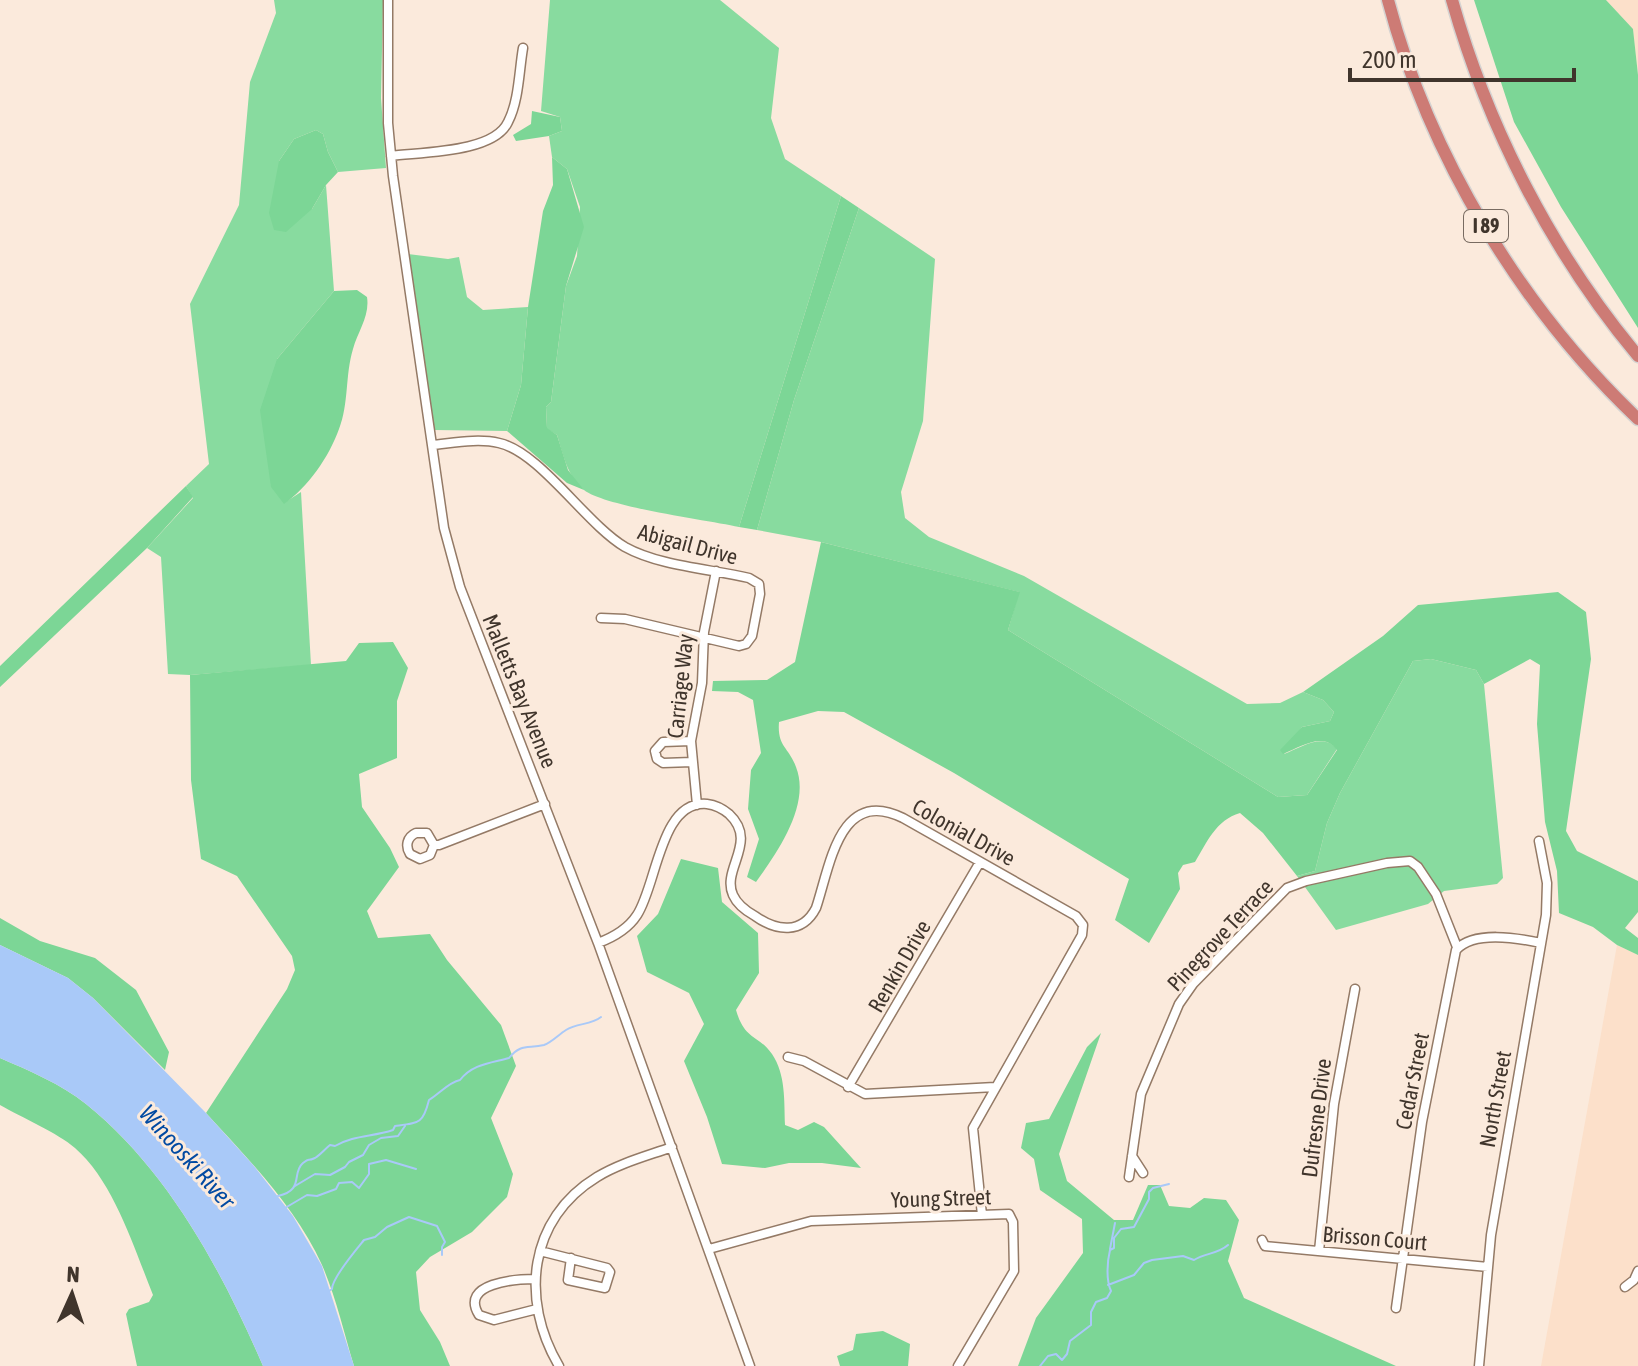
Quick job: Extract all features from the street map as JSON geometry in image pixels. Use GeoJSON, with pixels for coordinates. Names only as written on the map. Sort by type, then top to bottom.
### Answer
{"type":"FeatureCollection","features":[{"type":"Feature","properties":{"kind":"highway","name":"I 89"},"geometry":{"type":"LineString","coordinates":[[1388,0],[1421,98],[1464,188],[1496,243],[1527,290],[1575,352],[1638,419]]}},
{"type":"Feature","properties":{"kind":"highway","name":"I 89"},"geometry":{"type":"LineString","coordinates":[[1452,0],[1485,97],[1523,180],[1580,277],[1638,356]]}},
{"type":"Feature","properties":{"kind":"street","name":"Malletts Bay Avenue"},"geometry":{"type":"LineString","coordinates":[[388,0],[391,156],[451,559],[598,943],[750,1366]]}},
{"type":"Feature","properties":{"kind":"street"},"geometry":{"type":"LineString","coordinates":[[391,156],[478,145],[502,133],[512,113],[523,48]]}},
{"type":"Feature","properties":{"kind":"street","name":"Abigail Drive"},"geometry":{"type":"LineString","coordinates":[[432,445],[487,441],[507,445],[527,458],[618,543],[643,555],[753,580],[759,584],[752,636],[746,644],[735,646],[625,619],[601,618]]}},
{"type":"Feature","properties":{"kind":"street","name":"Carriage Way"},"geometry":{"type":"LineString","coordinates":[[697,805],[691,741],[702,683],[703,637],[716,571]]}},
{"type":"Feature","properties":{"kind":"street"},"geometry":{"type":"LineString","coordinates":[[691,741],[663,742],[655,751],[657,759],[663,763],[692,762]]}},
{"type":"Feature","properties":{"kind":"street"},"geometry":{"type":"LineString","coordinates":[[434,845],[545,804]]}},
{"type":"Feature","properties":{"kind":"street"},"geometry":{"type":"LineString","coordinates":[[598,943],[616,935],[634,919],[647,896],[671,826],[681,812],[697,805]]}},
{"type":"Feature","properties":{"kind":"street","name":"Colonial Drive"},"geometry":{"type":"LineString","coordinates":[[697,805],[715,806],[735,821],[741,844],[732,878],[732,893],[746,910],[778,929],[796,927],[813,913],[838,837],[847,824],[866,813],[882,812],[898,816],[1076,916],[1083,928],[1082,935],[972,1133],[982,1215]]}},
{"type":"Feature","properties":{"kind":"street","name":"North Street"},"geometry":{"type":"LineString","coordinates":[[1479,1366],[1488,1267],[1503,1161],[1548,893],[1539,841]]}},
{"type":"Feature","properties":{"kind":"street","name":"Pinegrove Terrace"},"geometry":{"type":"LineString","coordinates":[[1129,1177],[1141,1094],[1179,1004],[1222,953],[1287,888],[1387,863],[1410,861],[1422,872],[1436,894],[1457,947]]}},
{"type":"Feature","properties":{"kind":"street","name":"Renkin Drive"},"geometry":{"type":"LineString","coordinates":[[848,1087],[980,862]]}},
{"type":"Feature","properties":{"kind":"street"},"geometry":{"type":"LineString","coordinates":[[1457,947],[1499,937],[1541,943]]}},
{"type":"Feature","properties":{"kind":"street","name":"Cedar Street"},"geometry":{"type":"LineString","coordinates":[[1396,1308],[1422,1122],[1457,947]]}},
{"type":"Feature","properties":{"kind":"street","name":"Dufresne Drive"},"geometry":{"type":"LineString","coordinates":[[1319,1251],[1334,1104],[1355,989]]}},
{"type":"Feature","properties":{"kind":"street"},"geometry":{"type":"LineString","coordinates":[[788,1057],[804,1061],[865,1094],[995,1087]]}},
{"type":"Feature","properties":{"kind":"street"},"geometry":{"type":"LineString","coordinates":[[559,1366],[544,1336],[537,1309],[535,1279],[540,1251],[559,1213],[582,1187],[612,1169],[672,1147]]}},
{"type":"Feature","properties":{"kind":"street"},"geometry":{"type":"LineString","coordinates":[[1132,1156],[1143,1173]]}},
{"type":"Feature","properties":{"kind":"street","name":"Young Street"},"geometry":{"type":"LineString","coordinates":[[709,1249],[811,1221],[1011,1216],[1016,1267],[958,1366]]}},
{"type":"Feature","properties":{"kind":"street","name":"Brisson Court"},"geometry":{"type":"LineString","coordinates":[[1262,1240],[1265,1246],[1488,1267]]}},
{"type":"Feature","properties":{"kind":"street"},"geometry":{"type":"LineString","coordinates":[[540,1251],[571,1258],[608,1268],[610,1272],[605,1288],[568,1280],[571,1258]]}},
{"type":"Feature","properties":{"kind":"street"},"geometry":{"type":"LineString","coordinates":[[1625,1287],[1634,1280],[1638,1271]]}},
{"type":"Feature","properties":{"kind":"street"},"geometry":{"type":"LineString","coordinates":[[535,1279],[485,1287],[477,1293],[474,1303],[479,1315],[491,1320],[537,1309]]}},
{"type":"Feature","properties":{"kind":"shaded area"},"geometry":{"type":"Polygon","coordinates":[[[1606,0],[1638,0],[1638,75],[1633,29],[1606,0]]]}},
{"type":"Feature","properties":{"kind":"shaded area"},"geometry":{"type":"Polygon","coordinates":[[[1617,945],[1638,955],[1638,1366],[1541,1366],[1617,945]]]}},
{"type":"Feature","properties":{"kind":"green space"},"geometry":{"type":"Polygon","coordinates":[[[274,0],[383,0],[381,98],[386,168],[338,172],[323,134],[316,130],[294,139],[279,161],[312,209],[326,185],[334,291],[277,359],[284,503],[301,492],[311,665],[168,674],[161,557],[147,548],[193,498],[186,486],[209,464],[190,304],[239,205],[250,82],[276,13],[274,0]]]}},
{"type":"Feature","properties":{"kind":"green space"},"geometry":{"type":"Polygon","coordinates":[[[550,0],[720,0],[779,48],[771,118],[785,159],[841,196],[739,527],[613,502],[584,490],[566,464],[557,435],[547,429],[546,407],[551,402],[566,286],[577,256],[580,207],[567,169],[552,157],[549,136],[562,131],[560,117],[541,111],[550,0]]]}},
{"type":"Feature","properties":{"kind":"green space"},"geometry":{"type":"Polygon","coordinates":[[[1474,0],[1606,0],[1633,29],[1638,75],[1638,328],[1561,207],[1514,122],[1474,0]]]}},
{"type":"Feature","properties":{"kind":"green space"},"geometry":{"type":"Polygon","coordinates":[[[532,111],[560,117],[562,131],[516,141],[513,135],[531,124],[532,111]]]}},
{"type":"Feature","properties":{"kind":"green space"},"geometry":{"type":"Polygon","coordinates":[[[316,130],[323,134],[338,172],[312,209],[286,232],[274,230],[269,213],[279,161],[294,139],[316,130]]]}},
{"type":"Feature","properties":{"kind":"green space"},"geometry":{"type":"Polygon","coordinates":[[[552,157],[567,169],[584,227],[566,286],[551,402],[546,407],[547,428],[557,435],[568,470],[584,490],[567,483],[507,431],[521,385],[528,307],[543,211],[553,185],[552,157]]]}},
{"type":"Feature","properties":{"kind":"green space"},"geometry":{"type":"Polygon","coordinates":[[[841,196],[859,208],[794,400],[757,530],[739,527],[841,196]]]}},
{"type":"Feature","properties":{"kind":"green space"},"geometry":{"type":"Polygon","coordinates":[[[859,208],[935,259],[923,421],[901,492],[905,518],[929,537],[1024,576],[1247,704],[1280,703],[1303,692],[1323,700],[1334,712],[1330,721],[1302,727],[1284,754],[1319,741],[1337,749],[1307,795],[1278,797],[1008,630],[1019,592],[821,542],[757,530],[794,400],[859,208]]]}},
{"type":"Feature","properties":{"kind":"green space"},"geometry":{"type":"Polygon","coordinates":[[[408,254],[448,259],[459,257],[467,297],[483,310],[528,307],[521,385],[507,431],[434,430],[408,254]]]}},
{"type":"Feature","properties":{"kind":"green space"},"geometry":{"type":"Polygon","coordinates":[[[357,290],[367,297],[367,311],[355,342],[339,429],[317,471],[284,504],[271,487],[260,410],[277,359],[334,291],[357,290]]]}},
{"type":"Feature","properties":{"kind":"green space"},"geometry":{"type":"Polygon","coordinates":[[[186,486],[193,497],[147,548],[0,687],[0,666],[186,486]]]}},
{"type":"Feature","properties":{"kind":"green space"},"geometry":{"type":"Polygon","coordinates":[[[821,542],[1020,592],[1008,630],[1278,797],[1307,795],[1337,750],[1331,744],[1319,741],[1283,754],[1280,750],[1302,727],[1330,721],[1334,712],[1323,700],[1303,692],[1383,636],[1418,605],[1558,592],[1586,612],[1591,659],[1566,831],[1577,851],[1638,881],[1638,912],[1625,928],[1638,938],[1638,955],[1617,945],[1593,927],[1559,913],[1557,871],[1545,822],[1537,724],[1540,665],[1530,659],[1484,684],[1476,670],[1431,659],[1413,661],[1340,793],[1327,823],[1315,871],[1297,876],[1263,833],[1240,813],[1232,816],[1213,833],[1195,862],[1183,865],[1178,873],[1180,889],[1149,943],[1115,920],[1129,879],[954,773],[844,712],[818,711],[779,722],[782,742],[796,767],[799,797],[790,828],[756,882],[747,877],[759,839],[748,809],[751,770],[761,753],[753,700],[738,692],[712,691],[713,681],[767,680],[795,662],[821,542]]]}},
{"type":"Feature","properties":{"kind":"green space"},"geometry":{"type":"Polygon","coordinates":[[[393,642],[408,668],[397,701],[397,758],[359,774],[362,807],[399,867],[367,911],[378,938],[430,934],[447,960],[501,1025],[516,1066],[491,1118],[513,1174],[507,1197],[472,1232],[430,1257],[416,1272],[420,1310],[440,1342],[450,1366],[354,1366],[332,1290],[299,1223],[270,1184],[206,1113],[287,989],[295,970],[292,956],[237,876],[201,859],[191,780],[190,675],[346,661],[359,643],[393,642]]]}},
{"type":"Feature","properties":{"kind":"green space"},"geometry":{"type":"Polygon","coordinates":[[[1431,659],[1476,670],[1484,684],[1503,878],[1497,884],[1444,891],[1428,904],[1336,930],[1297,876],[1315,871],[1327,823],[1340,793],[1413,661],[1431,659]]]}},
{"type":"Feature","properties":{"kind":"green space"},"geometry":{"type":"Polygon","coordinates":[[[681,859],[718,868],[722,902],[758,933],[759,973],[736,1010],[743,1027],[767,1048],[777,1062],[783,1088],[785,1125],[798,1130],[814,1122],[824,1127],[861,1168],[822,1163],[789,1163],[765,1168],[722,1164],[684,1061],[704,1024],[689,993],[647,972],[637,936],[658,914],[681,859]]]}},
{"type":"Feature","properties":{"kind":"green space"},"geometry":{"type":"Polygon","coordinates":[[[0,918],[40,941],[95,958],[136,990],[169,1052],[165,1070],[93,998],[68,978],[0,945],[0,918]]]}},
{"type":"Feature","properties":{"kind":"green space"},"geometry":{"type":"Polygon","coordinates":[[[1101,1033],[1059,1154],[1067,1181],[1114,1220],[1133,1220],[1148,1185],[1160,1185],[1169,1206],[1190,1208],[1204,1198],[1226,1200],[1239,1220],[1228,1261],[1244,1298],[1396,1366],[1018,1366],[1036,1318],[1083,1253],[1082,1219],[1040,1190],[1034,1159],[1021,1148],[1026,1123],[1049,1119],[1087,1047],[1101,1033]]]}},
{"type":"Feature","properties":{"kind":"green space"},"geometry":{"type":"Polygon","coordinates":[[[0,1058],[45,1078],[86,1104],[142,1159],[190,1224],[211,1259],[263,1366],[137,1366],[126,1314],[129,1309],[149,1302],[153,1295],[122,1217],[101,1179],[75,1148],[0,1105],[0,1058]]]}},
{"type":"Feature","properties":{"kind":"green space"},"geometry":{"type":"Polygon","coordinates":[[[883,1331],[910,1344],[908,1366],[840,1366],[837,1356],[853,1350],[856,1334],[883,1331]]]}},
{"type":"Feature","properties":{"kind":"water","name":"Winooski River"},"geometry":{"type":"Polygon","coordinates":[[[0,945],[68,978],[93,998],[254,1166],[293,1216],[322,1266],[354,1366],[263,1366],[211,1259],[190,1224],[142,1159],[86,1104],[45,1078],[0,1058],[0,945]]]}},
{"type":"Feature","properties":{"kind":"waterway"},"geometry":{"type":"LineString","coordinates":[[278,1196],[292,1190],[303,1163],[315,1158],[330,1145],[415,1123],[425,1114],[429,1100],[470,1071],[509,1058],[521,1048],[544,1045],[570,1028],[601,1017]]}},
{"type":"Feature","properties":{"kind":"waterway"},"geometry":{"type":"LineString","coordinates":[[295,1186],[315,1174],[330,1175],[345,1167],[363,1155],[369,1145],[381,1138],[398,1136],[405,1126]]}},
{"type":"Feature","properties":{"kind":"waterway"},"geometry":{"type":"LineString","coordinates":[[285,1208],[307,1195],[317,1196],[336,1189],[339,1183],[352,1182],[359,1188],[369,1174],[369,1164],[386,1160],[416,1169]]}},
{"type":"Feature","properties":{"kind":"waterway"},"geometry":{"type":"LineString","coordinates":[[1040,1366],[1048,1356],[1056,1354],[1062,1360],[1070,1341],[1091,1325],[1091,1312],[1096,1302],[1107,1298],[1111,1291],[1108,1265],[1114,1238],[1121,1229],[1134,1227],[1153,1188],[1169,1184]]}},
{"type":"Feature","properties":{"kind":"waterway"},"geometry":{"type":"LineString","coordinates":[[329,1291],[364,1240],[409,1217],[437,1226],[445,1242],[442,1255]]}},
{"type":"Feature","properties":{"kind":"waterway"},"geometry":{"type":"LineString","coordinates":[[1110,1249],[1115,1223]]}},
{"type":"Feature","properties":{"kind":"waterway"},"geometry":{"type":"LineString","coordinates":[[1108,1285],[1134,1275],[1144,1263],[1152,1260],[1183,1256],[1194,1260],[1228,1245]]}}]}
